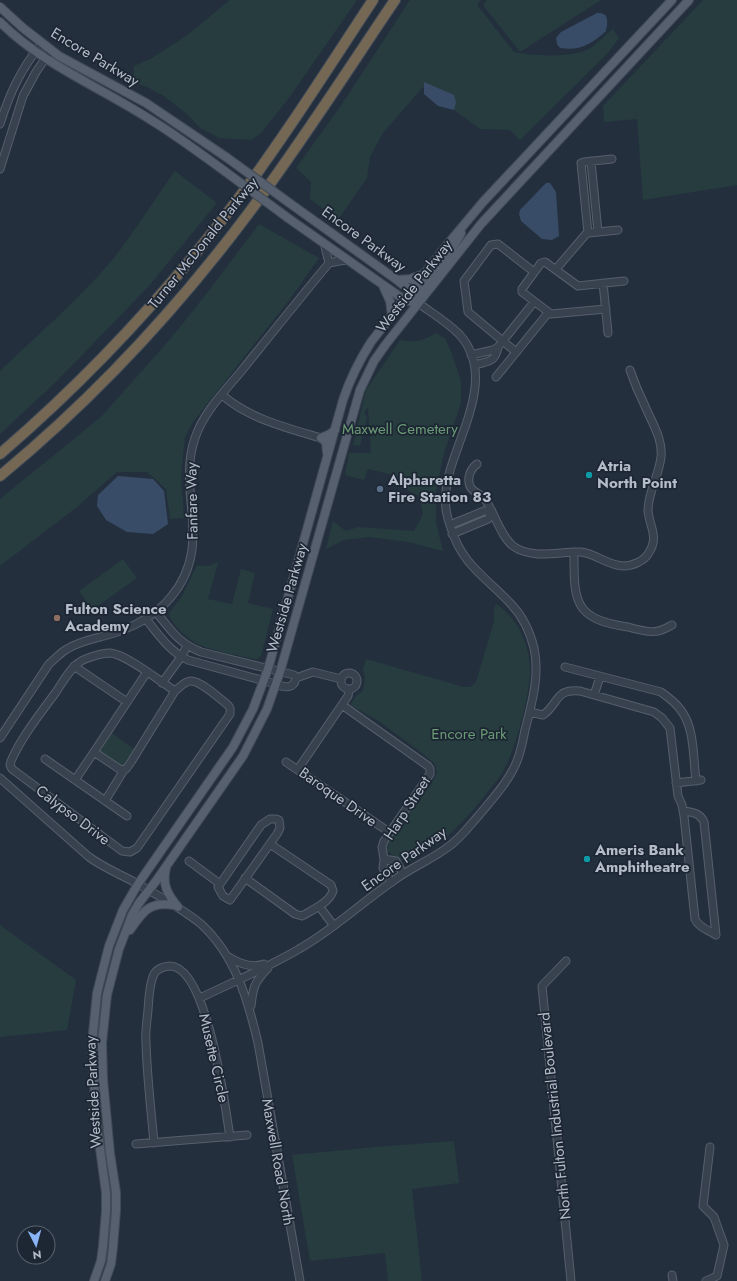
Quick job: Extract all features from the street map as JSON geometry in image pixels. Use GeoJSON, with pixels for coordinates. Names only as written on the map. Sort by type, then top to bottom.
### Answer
{"type":"FeatureCollection","features":[{"type":"Feature","properties":{"kind":"highway","name":"Turner McDonald Parkway"},"geometry":{"type":"LineString","coordinates":[[0,454],[40,419],[111,350],[195,255],[263,165],[372,0]]}},
{"type":"Feature","properties":{"kind":"highway","name":"Turner McDonald Parkway"},"geometry":{"type":"LineString","coordinates":[[0,476],[99,386],[145,338],[195,281],[264,193],[395,0]]}},
{"type":"Feature","properties":{"kind":"main road","name":"Westside Parkway"},"geometry":{"type":"LineString","coordinates":[[94,1281],[101,1261],[106,1211],[106,1193],[100,1154],[93,1080],[92,1043],[97,993],[109,946],[123,910],[138,884],[233,747],[254,709],[268,669],[343,400],[355,369],[371,342],[466,222],[672,0]]}},
{"type":"Feature","properties":{"kind":"main road","name":"Westside Parkway"},"geometry":{"type":"LineString","coordinates":[[105,1281],[111,1264],[116,1198],[106,1111],[102,1044],[107,995],[121,944],[132,915],[139,903],[167,865],[248,746],[267,709],[280,672],[360,390],[368,371],[418,303],[494,210],[689,0]]}},
{"type":"Feature","properties":{"kind":"main road","name":"Encore Parkway"},"geometry":{"type":"LineString","coordinates":[[0,6],[23,28],[59,56],[146,103],[226,157],[397,280],[411,291],[418,303]]}},
{"type":"Feature","properties":{"kind":"main road","name":"Encore Parkway"},"geometry":{"type":"LineString","coordinates":[[0,22],[34,52],[151,120],[404,300]]}},
{"type":"Feature","properties":{"kind":"main road"},"geometry":{"type":"LineString","coordinates":[[404,300],[418,303],[422,288],[454,247],[466,222]]}},
{"type":"Feature","properties":{"kind":"main road"},"geometry":{"type":"LineString","coordinates":[[397,280],[413,278],[425,274]]}},
{"type":"Feature","properties":{"kind":"main road"},"geometry":{"type":"LineString","coordinates":[[382,285],[390,301],[392,316]]}},
{"type":"Feature","properties":{"kind":"main road"},"geometry":{"type":"LineString","coordinates":[[326,459],[326,442],[321,438],[335,430]]}},
{"type":"Feature","properties":{"kind":"main road"},"geometry":{"type":"LineString","coordinates":[[167,865],[165,876],[166,890],[176,906]]}},
{"type":"Feature","properties":{"kind":"main road"},"geometry":{"type":"LineString","coordinates":[[121,944],[139,916],[145,910],[162,904],[176,906]]}},
{"type":"Feature","properties":{"kind":"street"},"geometry":{"type":"LineString","coordinates":[[0,124],[6,104],[17,78],[34,52],[42,43]]}},
{"type":"Feature","properties":{"kind":"street"},"geometry":{"type":"LineString","coordinates":[[0,169],[23,96],[51,50]]}},
{"type":"Feature","properties":{"kind":"street"},"geometry":{"type":"LineString","coordinates":[[588,233],[581,165],[582,162],[612,159]]}},
{"type":"Feature","properties":{"kind":"street"},"geometry":{"type":"LineString","coordinates":[[591,161],[598,232]]}},
{"type":"Feature","properties":{"kind":"street"},"geometry":{"type":"LineString","coordinates":[[556,270],[588,233],[618,230]]}},
{"type":"Feature","properties":{"kind":"street"},"geometry":{"type":"LineString","coordinates":[[324,243],[328,254],[329,263],[348,260]]}},
{"type":"Feature","properties":{"kind":"street"},"geometry":{"type":"LineString","coordinates":[[516,352],[468,312],[463,282],[494,243],[498,244],[534,272]]}},
{"type":"Feature","properties":{"kind":"street"},"geometry":{"type":"LineString","coordinates":[[606,309],[551,314],[522,292],[522,289],[541,263],[545,262],[576,285],[624,281]]}},
{"type":"Feature","properties":{"kind":"street","name":"Fanfare Way"},"geometry":{"type":"LineString","coordinates":[[0,738],[45,671],[58,656],[68,648],[82,642],[129,629],[156,612],[176,590],[186,573],[190,560],[194,534],[189,474],[190,456],[200,427],[222,395],[329,263]]}},
{"type":"Feature","properties":{"kind":"street"},"geometry":{"type":"LineString","coordinates":[[603,283],[608,333]]}},
{"type":"Feature","properties":{"kind":"street"},"geometry":{"type":"LineString","coordinates":[[471,355],[493,350],[498,347],[534,302]]}},
{"type":"Feature","properties":{"kind":"street","name":"Encore Parkway"},"geometry":{"type":"LineString","coordinates":[[200,998],[296,952],[334,926],[391,882],[448,847],[463,834],[501,788],[509,778],[518,760],[534,695],[536,662],[534,646],[528,631],[512,604],[465,559],[455,542],[446,512],[448,476],[473,398],[476,372],[475,365],[467,345],[460,335],[418,303]]}},
{"type":"Feature","properties":{"kind":"street"},"geometry":{"type":"LineString","coordinates":[[496,377],[548,313]]}},
{"type":"Feature","properties":{"kind":"street"},"geometry":{"type":"LineString","coordinates":[[475,365],[492,360],[496,356],[498,347]]}},
{"type":"Feature","properties":{"kind":"street"},"geometry":{"type":"LineString","coordinates":[[477,464],[471,471],[471,488],[483,497],[507,540],[520,550],[532,554],[574,552],[589,554],[610,564],[626,566],[632,565],[644,558],[652,548],[654,540],[648,510],[649,501],[659,469],[661,446],[658,435],[630,370]]}},
{"type":"Feature","properties":{"kind":"street"},"geometry":{"type":"LineString","coordinates":[[222,395],[230,402],[247,412],[283,426],[321,438]]}},
{"type":"Feature","properties":{"kind":"street"},"geometry":{"type":"LineString","coordinates":[[450,525],[484,511],[492,511]]}},
{"type":"Feature","properties":{"kind":"street"},"geometry":{"type":"LineString","coordinates":[[452,534],[488,519],[492,511]]}},
{"type":"Feature","properties":{"kind":"street"},"geometry":{"type":"LineString","coordinates":[[467,518],[471,526]]}},
{"type":"Feature","properties":{"kind":"street"},"geometry":{"type":"LineString","coordinates":[[574,552],[574,584],[576,595],[580,604],[592,617],[602,623],[657,632],[672,625]]}},
{"type":"Feature","properties":{"kind":"street"},"geometry":{"type":"LineString","coordinates":[[156,612],[178,639],[187,646],[201,652],[294,675],[296,678]]}},
{"type":"Feature","properties":{"kind":"street"},"geometry":{"type":"LineString","coordinates":[[146,619],[172,650],[181,657],[194,663],[288,687],[293,685],[296,678],[313,672],[341,681],[344,687],[349,690]]}},
{"type":"Feature","properties":{"kind":"street"},"geometry":{"type":"LineString","coordinates":[[162,682],[181,657],[187,646]]}},
{"type":"Feature","properties":{"kind":"street","name":"Calypso Drive"},"geometry":{"type":"LineString","coordinates":[[110,653],[125,658],[162,682],[175,691],[185,683],[191,681],[198,683],[228,705],[230,708],[230,714],[137,848],[130,852],[122,851],[12,769],[10,765],[13,757],[35,722],[76,664],[88,658],[110,653]]}},
{"type":"Feature","properties":{"kind":"street"},"geometry":{"type":"LineString","coordinates":[[74,666],[127,702]]}},
{"type":"Feature","properties":{"kind":"street"},"geometry":{"type":"LineString","coordinates":[[565,667],[661,692],[672,700],[686,718],[690,728],[698,781],[676,783]]}},
{"type":"Feature","properties":{"kind":"street"},"geometry":{"type":"LineString","coordinates":[[75,780],[146,672]]}},
{"type":"Feature","properties":{"kind":"street"},"geometry":{"type":"LineString","coordinates":[[341,681],[343,675],[348,673],[356,676],[358,681],[356,686],[349,690]]}},
{"type":"Feature","properties":{"kind":"street"},"geometry":{"type":"LineString","coordinates":[[594,695],[600,677]]}},
{"type":"Feature","properties":{"kind":"street"},"geometry":{"type":"LineString","coordinates":[[298,769],[348,696],[349,690]]}},
{"type":"Feature","properties":{"kind":"street"},"geometry":{"type":"LineString","coordinates":[[530,712],[543,715],[548,711],[557,698],[570,690],[594,695],[654,712],[662,718],[670,728],[678,796],[684,812],[695,919],[697,924],[716,935],[704,822],[702,817],[694,813],[684,812]]}},
{"type":"Feature","properties":{"kind":"street"},"geometry":{"type":"LineString","coordinates":[[105,801],[124,770],[132,762],[175,691]]}},
{"type":"Feature","properties":{"kind":"street","name":"Harp Street"},"geometry":{"type":"LineString","coordinates":[[342,705],[430,769],[430,774],[384,841],[382,847],[384,859],[383,868],[391,882]]}},
{"type":"Feature","properties":{"kind":"street"},"geometry":{"type":"LineString","coordinates":[[94,752],[120,770],[124,770]]}},
{"type":"Feature","properties":{"kind":"street"},"geometry":{"type":"LineString","coordinates":[[45,759],[127,816]]}},
{"type":"Feature","properties":{"kind":"street","name":"Baroque Drive"},"geometry":{"type":"LineString","coordinates":[[286,762],[389,832]]}},
{"type":"Feature","properties":{"kind":"street","name":"Maxwell Road North"},"geometry":{"type":"LineString","coordinates":[[0,778],[90,857],[104,867],[138,884],[176,906],[202,925],[226,955],[239,979],[250,1011],[258,1043],[300,1281]]}},
{"type":"Feature","properties":{"kind":"street"},"geometry":{"type":"LineString","coordinates":[[270,819],[279,820],[280,828],[245,878],[230,900],[223,896],[218,887],[261,825],[270,819]]}},
{"type":"Feature","properties":{"kind":"street"},"geometry":{"type":"LineString","coordinates":[[245,878],[295,914],[302,916],[319,906],[332,894],[333,891],[331,885],[270,844]]}},
{"type":"Feature","properties":{"kind":"street","name":"Harp Street"},"geometry":{"type":"LineString","coordinates":[[384,859],[396,861],[403,874]]}},
{"type":"Feature","properties":{"kind":"street"},"geometry":{"type":"LineString","coordinates":[[189,861],[220,884]]}},
{"type":"Feature","properties":{"kind":"street"},"geometry":{"type":"LineString","coordinates":[[319,906],[334,926]]}},
{"type":"Feature","properties":{"kind":"street"},"geometry":{"type":"LineString","coordinates":[[226,955],[245,965],[259,966],[296,952]]}},
{"type":"Feature","properties":{"kind":"street","name":"North Fulton Industrial Boulevard"},"geometry":{"type":"LineString","coordinates":[[566,960],[542,986],[571,1281]]}},
{"type":"Feature","properties":{"kind":"street"},"geometry":{"type":"LineString","coordinates":[[250,1011],[253,987],[257,980],[271,965]]}},
{"type":"Feature","properties":{"kind":"street","name":"Musette Circle"},"geometry":{"type":"LineString","coordinates":[[154,1143],[146,1042],[149,994],[154,973],[161,968],[170,966],[180,970],[186,976],[200,998],[215,1048],[230,1137]]}},
{"type":"Feature","properties":{"kind":"street"},"geometry":{"type":"LineString","coordinates":[[136,1144],[247,1135]]}},
{"type":"Feature","properties":{"kind":"street"},"geometry":{"type":"LineString","coordinates":[[706,1281],[717,1276],[724,1245],[714,1218],[703,1206],[710,1147]]}},
{"type":"Feature","properties":{"kind":"green space"},"geometry":{"type":"Polygon","coordinates":[[[230,0],[357,0],[289,98],[261,133],[251,140],[220,138],[200,128],[188,115],[164,96],[134,82],[134,66],[152,58],[186,36],[230,0]]]}},
{"type":"Feature","properties":{"kind":"green space"},"geometry":{"type":"Polygon","coordinates":[[[410,0],[481,0],[477,5],[514,52],[552,55],[573,54],[589,49],[613,29],[619,38],[607,54],[520,140],[510,130],[480,129],[423,87],[383,133],[370,157],[367,178],[338,220],[310,199],[311,182],[296,168],[342,104],[410,0]]]}},
{"type":"Feature","properties":{"kind":"green space"},"geometry":{"type":"Polygon","coordinates":[[[487,0],[601,0],[520,52],[483,5],[487,0]]]}},
{"type":"Feature","properties":{"kind":"green space"},"geometry":{"type":"Polygon","coordinates":[[[703,0],[737,0],[737,185],[643,200],[637,119],[604,122],[603,106],[703,0]]]}},
{"type":"Feature","properties":{"kind":"green space"},"geometry":{"type":"Polygon","coordinates":[[[175,171],[217,203],[148,287],[58,380],[0,434],[0,371],[72,303],[100,274],[113,259],[175,171]]]}},
{"type":"Feature","properties":{"kind":"green space"},"geometry":{"type":"Polygon","coordinates":[[[259,224],[319,258],[290,299],[193,422],[185,437],[181,476],[184,518],[170,519],[166,489],[147,472],[117,472],[77,507],[0,566],[0,499],[102,416],[171,338],[259,224]]]}},
{"type":"Feature","properties":{"kind":"green space","name":"Maxwell Cemetery"},"geometry":{"type":"Polygon","coordinates":[[[436,333],[445,338],[461,381],[461,403],[444,453],[436,491],[436,523],[443,551],[408,542],[369,537],[344,540],[326,549],[333,521],[346,531],[358,527],[414,531],[423,514],[419,496],[398,486],[401,477],[368,469],[364,480],[345,475],[349,453],[371,453],[368,408],[364,412],[367,418],[360,446],[353,445],[366,390],[400,340],[419,341],[436,333]]]}},
{"type":"Feature","properties":{"kind":"green space"},"geometry":{"type":"Polygon","coordinates":[[[123,559],[137,578],[92,610],[79,591],[123,559]]]}},
{"type":"Feature","properties":{"kind":"green space"},"geometry":{"type":"Polygon","coordinates":[[[217,562],[218,563],[208,599],[232,604],[241,569],[255,573],[248,603],[273,609],[261,656],[258,659],[213,650],[200,645],[181,632],[170,617],[169,613],[182,596],[197,565],[209,566],[217,562]]]}},
{"type":"Feature","properties":{"kind":"green space","name":"Encore Park"},"geometry":{"type":"Polygon","coordinates":[[[496,604],[510,616],[516,624],[525,641],[528,651],[530,679],[522,719],[514,746],[501,775],[466,818],[438,844],[407,863],[387,851],[389,839],[431,785],[437,772],[434,763],[377,720],[350,705],[356,696],[363,691],[365,677],[363,669],[366,659],[464,687],[470,687],[476,682],[494,621],[494,609],[496,604]]]}},
{"type":"Feature","properties":{"kind":"green space"},"geometry":{"type":"Polygon","coordinates":[[[112,733],[135,750],[123,768],[99,752],[112,733]]]}},
{"type":"Feature","properties":{"kind":"green space"},"geometry":{"type":"Polygon","coordinates":[[[0,925],[76,980],[67,1030],[0,1037],[0,925]]]}},
{"type":"Feature","properties":{"kind":"green space"},"geometry":{"type":"Polygon","coordinates":[[[454,1141],[459,1183],[412,1189],[422,1281],[388,1281],[385,1253],[310,1261],[292,1155],[454,1141]]]}},
{"type":"Feature","properties":{"kind":"water"},"geometry":{"type":"Polygon","coordinates":[[[597,13],[604,14],[607,18],[606,31],[585,46],[567,49],[560,48],[557,44],[556,38],[561,32],[597,13]]]}},
{"type":"Feature","properties":{"kind":"water"},"geometry":{"type":"Polygon","coordinates":[[[424,82],[454,95],[456,102],[454,110],[438,106],[424,94],[424,82]]]}},
{"type":"Feature","properties":{"kind":"water"},"geometry":{"type":"Polygon","coordinates":[[[546,183],[550,183],[556,192],[559,236],[552,240],[542,239],[521,221],[519,214],[520,210],[546,183]]]}},
{"type":"Feature","properties":{"kind":"water"},"geometry":{"type":"Polygon","coordinates":[[[118,476],[153,479],[164,491],[168,524],[153,534],[127,532],[106,520],[97,506],[98,495],[118,476]]]}},
{"type":"Feature","properties":{"kind":"place","name":"Atria North Point"},"geometry":{"type":"Point","coordinates":[589,475]}},
{"type":"Feature","properties":{"kind":"place","name":"Alpharetta Fire Station 83"},"geometry":{"type":"Point","coordinates":[380,489]}},
{"type":"Feature","properties":{"kind":"place","name":"Fulton Science Academy"},"geometry":{"type":"Point","coordinates":[57,618]}},
{"type":"Feature","properties":{"kind":"place","name":"Ameris Bank Amphitheatre"},"geometry":{"type":"Point","coordinates":[587,859]}}]}
